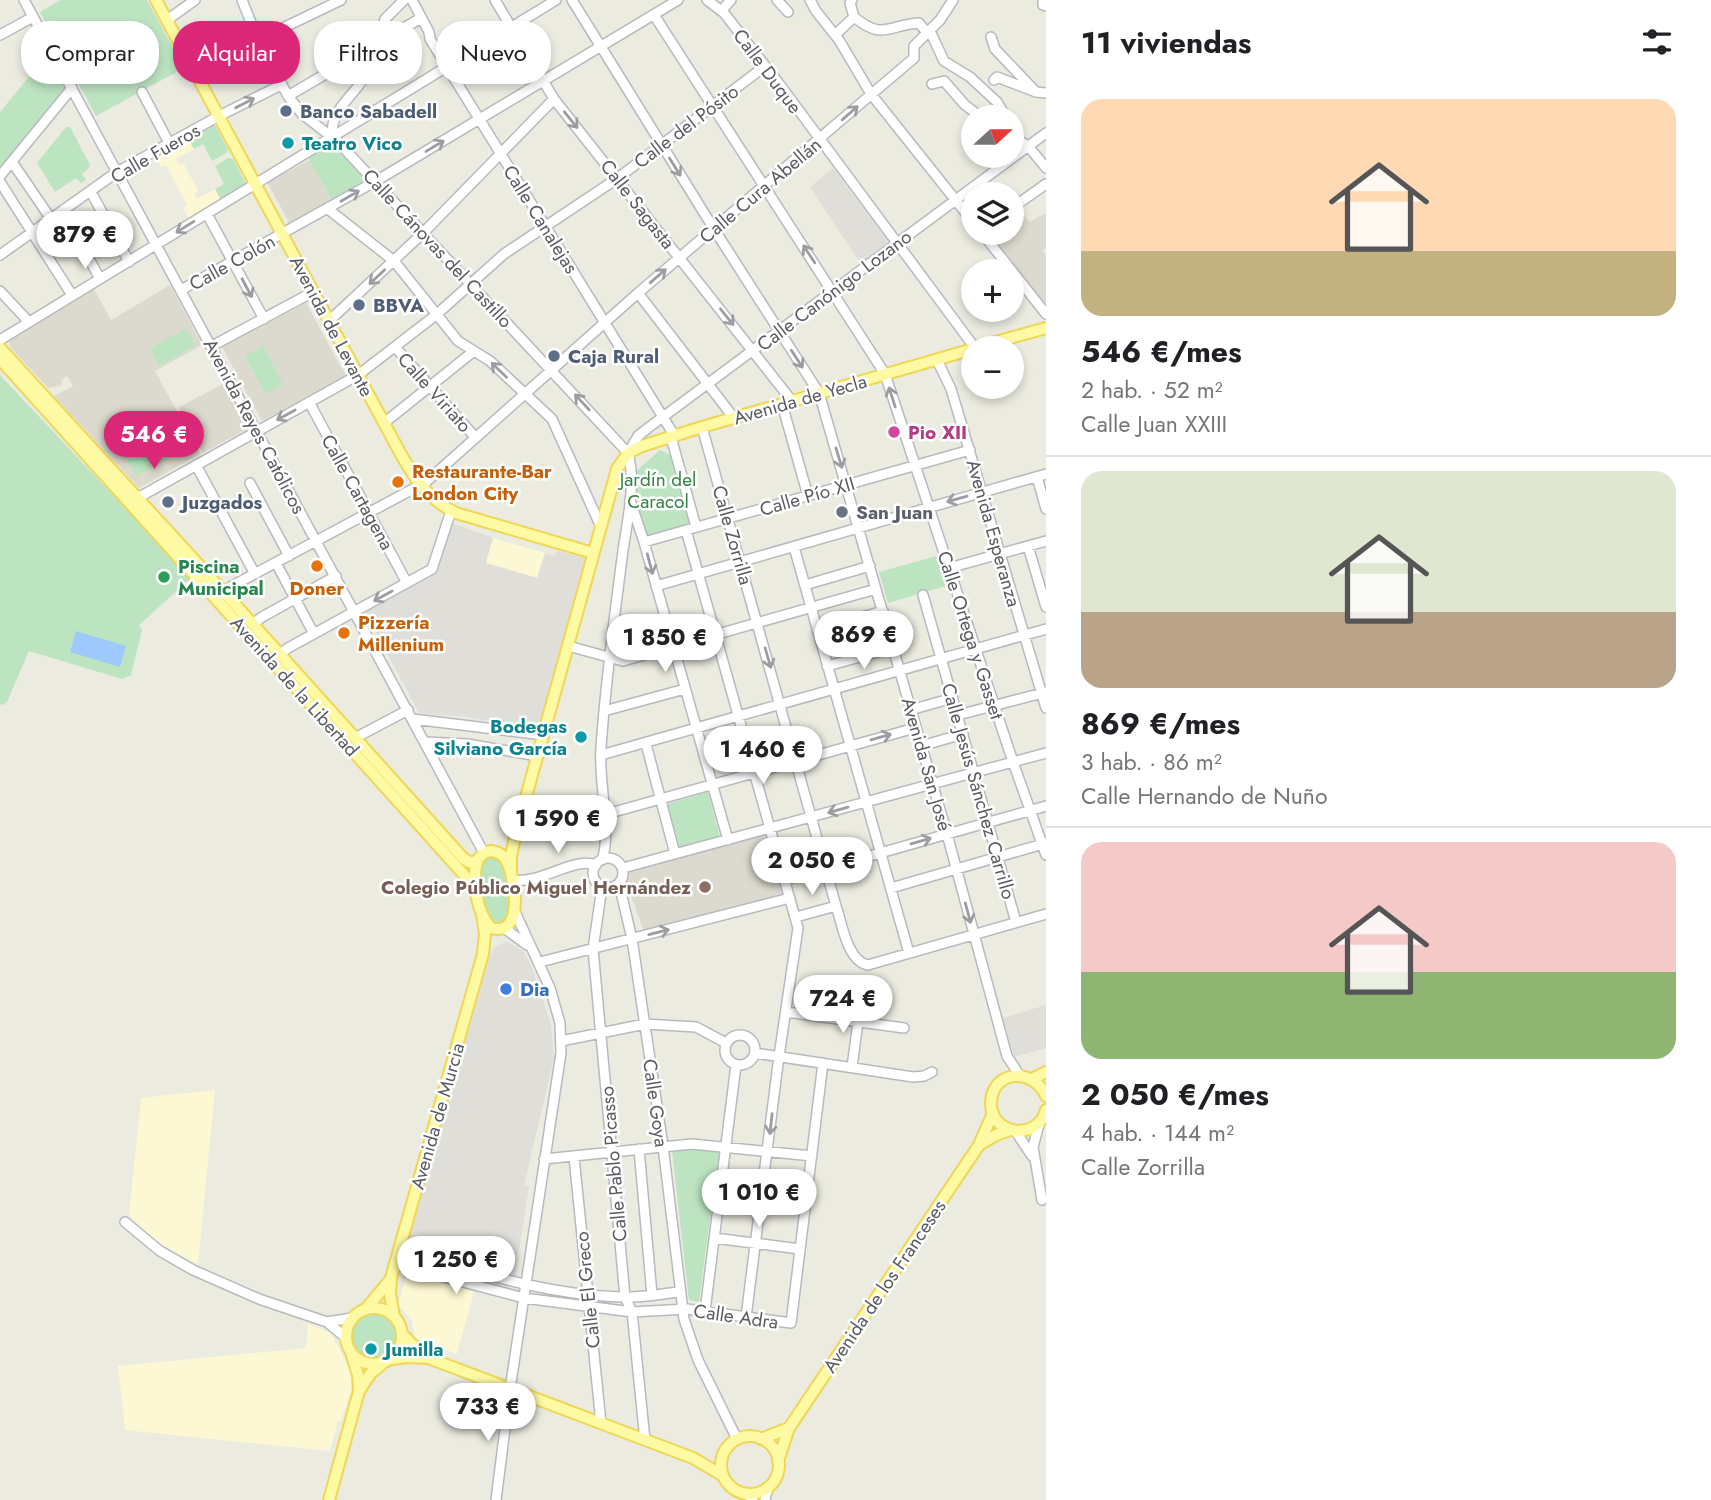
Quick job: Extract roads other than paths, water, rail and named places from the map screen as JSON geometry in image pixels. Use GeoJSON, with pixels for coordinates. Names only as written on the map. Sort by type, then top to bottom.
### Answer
{"type":"FeatureCollection","features":[{"type":"Feature","properties":{"kind":"main road","name":"Avenida de Levante"},"geometry":{"type":"LineString","coordinates":[[156,0],[173,31]]}},
{"type":"Feature","properties":{"kind":"main road","name":"Avenida de Levante"},"geometry":{"type":"LineString","coordinates":[[201,84],[420,486],[451,511],[593,553]]}},
{"type":"Feature","properties":{"kind":"main road","name":"Avenida de Yecla"},"geometry":{"type":"LineString","coordinates":[[1017,336],[1046,328]]}},
{"type":"Feature","properties":{"kind":"main road"},"geometry":{"type":"LineString","coordinates":[[0,348],[133,501]]}},
{"type":"Feature","properties":{"kind":"main road","name":"Avenida de Yecla"},"geometry":{"type":"LineString","coordinates":[[628,453],[672,436],[739,419],[787,402],[961,352]]}},
{"type":"Feature","properties":{"kind":"main road"},"geometry":{"type":"LineString","coordinates":[[0,359],[221,596],[253,624],[463,858],[477,863],[515,836]]}},
{"type":"Feature","properties":{"kind":"main road"},"geometry":{"type":"LineString","coordinates":[[511,877],[515,836],[593,553],[617,470],[628,453]]}},
{"type":"Feature","properties":{"kind":"main road","name":"Avenida de la Libertad"},"geometry":{"type":"LineString","coordinates":[[221,596],[476,888]]}},
{"type":"Feature","properties":{"kind":"main road"},"geometry":{"type":"LineString","coordinates":[[483,954],[490,939],[511,923],[515,912],[506,859],[490,852]]}},
{"type":"Feature","properties":{"kind":"main road"},"geometry":{"type":"LineString","coordinates":[[477,863],[476,888],[485,934],[483,954]]}},
{"type":"Feature","properties":{"kind":"main road"},"geometry":{"type":"LineString","coordinates":[[482,914],[492,928],[503,928]]}},
{"type":"Feature","properties":{"kind":"main road","name":"Avenida de Murcia"},"geometry":{"type":"LineString","coordinates":[[394,1316],[390,1294],[391,1278],[483,954]]}},
{"type":"Feature","properties":{"kind":"main road"},"geometry":{"type":"LineString","coordinates":[[1003,1080],[1046,1072]]}},
{"type":"Feature","properties":{"kind":"main road"},"geometry":{"type":"LineString","coordinates":[[1026,1077],[1043,1089],[1046,1096]]}},
{"type":"Feature","properties":{"kind":"main road","name":"Avenida de los Franceses"},"geometry":{"type":"LineString","coordinates":[[778,1461],[789,1428],[979,1145],[993,1113],[992,1095],[1003,1080]]}},
{"type":"Feature","properties":{"kind":"main road"},"geometry":{"type":"LineString","coordinates":[[979,1145],[996,1135],[1028,1130],[1039,1124],[1046,1110]]}},
{"type":"Feature","properties":{"kind":"main road"},"geometry":{"type":"LineString","coordinates":[[993,1113],[996,1120],[1013,1131]]}},
{"type":"Feature","properties":{"kind":"main road","name":"Avenida de Murcia"},"geometry":{"type":"LineString","coordinates":[[366,1309],[391,1278]]}},
{"type":"Feature","properties":{"kind":"main road"},"geometry":{"type":"LineString","coordinates":[[359,1391],[358,1375],[345,1337],[352,1318],[366,1309],[386,1311],[394,1316],[402,1334],[431,1359],[693,1458],[722,1475],[732,1488],[750,1497],[768,1487],[777,1475],[778,1461],[772,1447],[761,1439],[745,1436],[737,1439],[723,1453],[708,1459],[693,1458]]}},
{"type":"Feature","properties":{"kind":"main road"},"geometry":{"type":"LineString","coordinates":[[329,1500],[359,1391],[371,1373],[398,1352],[402,1334]]}},
{"type":"Feature","properties":{"kind":"main road"},"geometry":{"type":"LineString","coordinates":[[350,1352],[365,1364],[408,1357],[431,1359]]}},
{"type":"Feature","properties":{"kind":"main road"},"geometry":{"type":"LineString","coordinates":[[761,1439],[789,1428]]}},
{"type":"Feature","properties":{"kind":"main road"},"geometry":{"type":"LineString","coordinates":[[722,1475],[723,1453]]}},
{"type":"Feature","properties":{"kind":"street","name":"Avenida Reyes Católicos"},"geometry":{"type":"LineString","coordinates":[[24,0],[425,742],[490,852]]}},
{"type":"Feature","properties":{"kind":"street"},"geometry":{"type":"LineString","coordinates":[[167,20],[195,0]]}},
{"type":"Feature","properties":{"kind":"street","name":"Calle Cánovas del Castillo"},"geometry":{"type":"LineString","coordinates":[[242,0],[250,21]]}},
{"type":"Feature","properties":{"kind":"street"},"geometry":{"type":"LineString","coordinates":[[297,21],[341,0]]}},
{"type":"Feature","properties":{"kind":"street"},"geometry":{"type":"LineString","coordinates":[[384,21],[404,0]]}},
{"type":"Feature","properties":{"kind":"street","name":"Calle Canalejas"},"geometry":{"type":"LineString","coordinates":[[412,0],[436,48]]}},
{"type":"Feature","properties":{"kind":"street","name":"Calle Sagasta"},"geometry":{"type":"LineString","coordinates":[[495,0],[507,21]]}},
{"type":"Feature","properties":{"kind":"street"},"geometry":{"type":"LineString","coordinates":[[522,21],[556,0]]}},
{"type":"Feature","properties":{"kind":"street","name":"Avenida San José"},"geometry":{"type":"LineString","coordinates":[[572,0],[714,229],[820,393],[947,834],[1007,1056],[1003,1080]]}},
{"type":"Feature","properties":{"kind":"street","name":"Calle Colón"},"geometry":{"type":"LineString","coordinates":[[551,76],[678,0]]}},
{"type":"Feature","properties":{"kind":"street","name":"Calle Duque"},"geometry":{"type":"LineString","coordinates":[[707,0],[721,11],[765,66],[965,336]]}},
{"type":"Feature","properties":{"kind":"street"},"geometry":{"type":"LineString","coordinates":[[721,11],[731,0]]}},
{"type":"Feature","properties":{"kind":"street"},"geometry":{"type":"LineString","coordinates":[[777,0],[788,12]]}},
{"type":"Feature","properties":{"kind":"street"},"geometry":{"type":"LineString","coordinates":[[810,0],[837,37],[871,94],[961,207]]}},
{"type":"Feature","properties":{"kind":"street"},"geometry":{"type":"LineString","coordinates":[[852,0],[850,3],[854,17],[867,28],[891,30],[919,23],[929,32],[944,61],[970,77],[999,105]]}},
{"type":"Feature","properties":{"kind":"street","name":"Calle Cura Abellán"},"geometry":{"type":"LineString","coordinates":[[221,596],[255,574],[420,486],[638,293],[914,58],[914,46],[940,20],[952,0]]}},
{"type":"Feature","properties":{"kind":"street"},"geometry":{"type":"LineString","coordinates":[[1043,0],[1043,5],[1046,6]]}},
{"type":"Feature","properties":{"kind":"street","name":"Calle Ortega y Gasset"},"geometry":{"type":"LineString","coordinates":[[654,15],[885,374],[1046,855]]}},
{"type":"Feature","properties":{"kind":"street"},"geometry":{"type":"LineString","coordinates":[[0,36],[33,17]]}},
{"type":"Feature","properties":{"kind":"street"},"geometry":{"type":"LineString","coordinates":[[837,37],[854,17]]}},
{"type":"Feature","properties":{"kind":"street"},"geometry":{"type":"LineString","coordinates":[[416,21],[421,18]]}},
{"type":"Feature","properties":{"kind":"street"},"geometry":{"type":"LineString","coordinates":[[990,37],[995,49],[1041,92]]}},
{"type":"Feature","properties":{"kind":"street","name":"Calle del Pósito"},"geometry":{"type":"LineString","coordinates":[[133,501],[358,376],[436,315],[505,254],[618,178],[765,66]]}},
{"type":"Feature","properties":{"kind":"street"},"geometry":{"type":"LineString","coordinates":[[0,340],[436,74]]}},
{"type":"Feature","properties":{"kind":"street"},"geometry":{"type":"LineString","coordinates":[[994,80],[997,77],[1041,92]]}},
{"type":"Feature","properties":{"kind":"street"},"geometry":{"type":"LineString","coordinates":[[288,96],[314,81]]}},
{"type":"Feature","properties":{"kind":"street"},"geometry":{"type":"LineString","coordinates":[[932,83],[944,81],[965,105]]}},
{"type":"Feature","properties":{"kind":"street"},"geometry":{"type":"LineString","coordinates":[[332,138],[339,108],[358,84]]}},
{"type":"Feature","properties":{"kind":"street","name":"Calle Canalejas"},"geometry":{"type":"LineString","coordinates":[[458,84],[663,416],[672,436],[696,527]]}},
{"type":"Feature","properties":{"kind":"street","name":"Calle Colón"},"geometry":{"type":"LineString","coordinates":[[181,290],[328,209],[538,84]]}},
{"type":"Feature","properties":{"kind":"street","name":"Calle Sagasta"},"geometry":{"type":"LineString","coordinates":[[545,84],[753,350],[787,402]]}},
{"type":"Feature","properties":{"kind":"street","name":"Calle Cánovas del Castillo"},"geometry":{"type":"LineString","coordinates":[[281,85],[302,114],[332,138],[376,181],[628,453]]}},
{"type":"Feature","properties":{"kind":"street","name":"Calle Fueros"},"geometry":{"type":"LineString","coordinates":[[0,255],[117,172],[281,85]]}},
{"type":"Feature","properties":{"kind":"street"},"geometry":{"type":"LineString","coordinates":[[0,176],[72,88]]}},
{"type":"Feature","properties":{"kind":"street"},"geometry":{"type":"LineString","coordinates":[[142,92],[169,144]]}},
{"type":"Feature","properties":{"kind":"street"},"geometry":{"type":"LineString","coordinates":[[329,321],[424,232],[554,99]]}},
{"type":"Feature","properties":{"kind":"street","name":"Calle Canónigo Lozano"},"geometry":{"type":"LineString","coordinates":[[628,453],[638,436],[663,416],[1046,133]]}},
{"type":"Feature","properties":{"kind":"street"},"geometry":{"type":"LineString","coordinates":[[1024,144],[1046,168]]}},
{"type":"Feature","properties":{"kind":"street"},"geometry":{"type":"LineString","coordinates":[[12,162],[51,219]]}},
{"type":"Feature","properties":{"kind":"street"},"geometry":{"type":"LineString","coordinates":[[0,182],[72,295]]}},
{"type":"Feature","properties":{"kind":"street"},"geometry":{"type":"LineString","coordinates":[[1024,200],[1046,184]]}},
{"type":"Feature","properties":{"kind":"street"},"geometry":{"type":"LineString","coordinates":[[91,192],[129,262]]}},
{"type":"Feature","properties":{"kind":"street"},"geometry":{"type":"LineString","coordinates":[[328,209],[394,261],[457,341],[491,361],[552,419],[601,527]]}},
{"type":"Feature","properties":{"kind":"street"},"geometry":{"type":"LineString","coordinates":[[63,211],[100,278]]}},
{"type":"Feature","properties":{"kind":"street"},"geometry":{"type":"LineString","coordinates":[[207,214],[264,318]]}},
{"type":"Feature","properties":{"kind":"street"},"geometry":{"type":"LineString","coordinates":[[991,245],[1046,314]]}},
{"type":"Feature","properties":{"kind":"street"},"geometry":{"type":"LineString","coordinates":[[0,290],[29,322]]}},
{"type":"Feature","properties":{"kind":"street"},"geometry":{"type":"LineString","coordinates":[[212,346],[313,292]]}},
{"type":"Feature","properties":{"kind":"street"},"geometry":{"type":"LineString","coordinates":[[638,293],[739,419]]}},
{"type":"Feature","properties":{"kind":"street","name":"Calle Viriato"},"geometry":{"type":"LineString","coordinates":[[395,347],[475,437]]}},
{"type":"Feature","properties":{"kind":"street"},"geometry":{"type":"LineString","coordinates":[[384,423],[474,351]]}},
{"type":"Feature","properties":{"kind":"street","name":"Avenida Esperanza"},"geometry":{"type":"LineString","coordinates":[[937,360],[951,389],[983,491],[1023,636],[1044,693],[1046,708]]}},
{"type":"Feature","properties":{"kind":"street","name":"Calle Cartagena"},"geometry":{"type":"LineString","coordinates":[[309,402],[407,583]]}},
{"type":"Feature","properties":{"kind":"street"},"geometry":{"type":"LineString","coordinates":[[787,402],[808,496]]}},
{"type":"Feature","properties":{"kind":"street","name":"Calle Zorrilla"},"geometry":{"type":"LineString","coordinates":[[702,427],[850,949],[860,963],[868,964],[909,953]]}},
{"type":"Feature","properties":{"kind":"street","name":"Calle Pío XII"},"geometry":{"type":"LineString","coordinates":[[645,542],[970,450]]}},
{"type":"Feature","properties":{"kind":"street"},"geometry":{"type":"LineString","coordinates":[[511,877],[529,881],[584,862],[599,862],[614,859],[623,868],[623,877],[619,884],[609,888],[602,887],[594,878],[599,862],[604,853],[600,755],[630,498],[631,469],[628,453]]}},
{"type":"Feature","properties":{"kind":"street"},"geometry":{"type":"LineString","coordinates":[[196,464],[255,574]]}},
{"type":"Feature","properties":{"kind":"street"},"geometry":{"type":"LineString","coordinates":[[656,586],[1041,476],[1046,509]]}},
{"type":"Feature","properties":{"kind":"street"},"geometry":{"type":"LineString","coordinates":[[250,483],[289,556]]}},
{"type":"Feature","properties":{"kind":"street"},"geometry":{"type":"LineString","coordinates":[[630,498],[645,542],[729,840]]}},
{"type":"Feature","properties":{"kind":"street"},"geometry":{"type":"LineString","coordinates":[[279,655],[432,569],[451,511]]}},
{"type":"Feature","properties":{"kind":"street"},"geometry":{"type":"LineString","coordinates":[[686,530],[798,928],[746,1317]]}},
{"type":"Feature","properties":{"kind":"street"},"geometry":{"type":"LineString","coordinates":[[949,568],[1046,541]]}},
{"type":"Feature","properties":{"kind":"street"},"geometry":{"type":"LineString","coordinates":[[1028,546],[1046,607]]}},
{"type":"Feature","properties":{"kind":"street"},"geometry":{"type":"LineString","coordinates":[[794,547],[909,953],[1046,914]]}},
{"type":"Feature","properties":{"kind":"street"},"geometry":{"type":"LineString","coordinates":[[276,563],[314,634]]}},
{"type":"Feature","properties":{"kind":"street"},"geometry":{"type":"LineString","coordinates":[[805,585],[870,566]]}},
{"type":"Feature","properties":{"kind":"street"},"geometry":{"type":"LineString","coordinates":[[253,624],[336,576]]}},
{"type":"Feature","properties":{"kind":"street"},"geometry":{"type":"LineString","coordinates":[[568,646],[623,660],[876,589]]}},
{"type":"Feature","properties":{"kind":"street","name":"Calle Jesús Sánchez Carrillo"},"geometry":{"type":"LineString","coordinates":[[923,595],[1016,922]]}},
{"type":"Feature","properties":{"kind":"street"},"geometry":{"type":"LineString","coordinates":[[817,630],[883,611]]}},
{"type":"Feature","properties":{"kind":"street"},"geometry":{"type":"LineString","coordinates":[[600,755],[1046,629]]}},
{"type":"Feature","properties":{"kind":"street"},"geometry":{"type":"LineString","coordinates":[[827,666],[893,648]]}},
{"type":"Feature","properties":{"kind":"street"},"geometry":{"type":"LineString","coordinates":[[604,711],[685,689]]}},
{"type":"Feature","properties":{"kind":"street"},"geometry":{"type":"LineString","coordinates":[[958,715],[1044,693]]}},
{"type":"Feature","properties":{"kind":"street"},"geometry":{"type":"LineString","coordinates":[[910,710],[953,698]]}},
{"type":"Feature","properties":{"kind":"street"},"geometry":{"type":"LineString","coordinates":[[355,738],[410,714],[544,735]]}},
{"type":"Feature","properties":{"kind":"street"},"geometry":{"type":"LineString","coordinates":[[526,801],[604,818],[915,728]]}},
{"type":"Feature","properties":{"kind":"street"},"geometry":{"type":"LineString","coordinates":[[921,746],[963,734]]}},
{"type":"Feature","properties":{"kind":"street"},"geometry":{"type":"LineString","coordinates":[[425,742],[473,745],[538,756]]}},
{"type":"Feature","properties":{"kind":"street"},"geometry":{"type":"LineString","coordinates":[[646,744],[675,854]]}},
{"type":"Feature","properties":{"kind":"street"},"geometry":{"type":"LineString","coordinates":[[623,868],[1046,753]]}},
{"type":"Feature","properties":{"kind":"street"},"geometry":{"type":"LineString","coordinates":[[785,880],[1046,806]]}},
{"type":"Feature","properties":{"kind":"street"},"geometry":{"type":"LineString","coordinates":[[891,888],[1044,843]]}},
{"type":"Feature","properties":{"kind":"street","name":"Calle Goya"},"geometry":{"type":"LineString","coordinates":[[619,884],[632,939],[645,1024],[663,1146],[682,1309],[695,1353],[737,1439]]}},
{"type":"Feature","properties":{"kind":"street","name":"Calle Pablo Picasso"},"geometry":{"type":"LineString","coordinates":[[602,887],[593,949],[625,1297],[632,1312],[646,1440]]}},
{"type":"Feature","properties":{"kind":"street"},"geometry":{"type":"LineString","coordinates":[[540,962],[790,898]]}},
{"type":"Feature","properties":{"kind":"street"},"geometry":{"type":"LineString","coordinates":[[796,917],[836,906]]}},
{"type":"Feature","properties":{"kind":"street"},"geometry":{"type":"LineString","coordinates":[[496,1500],[561,1041],[556,1005],[540,962],[515,912]]}},
{"type":"Feature","properties":{"kind":"street"},"geometry":{"type":"LineString","coordinates":[[503,928],[519,937],[533,951]]}},
{"type":"Feature","properties":{"kind":"street"},"geometry":{"type":"LineString","coordinates":[[786,1012],[904,1028]]}},
{"type":"Feature","properties":{"kind":"street"},"geometry":{"type":"LineString","coordinates":[[852,1068],[858,1022]]}},
{"type":"Feature","properties":{"kind":"street"},"geometry":{"type":"LineString","coordinates":[[561,1041],[645,1024],[696,1027],[726,1043]]}},
{"type":"Feature","properties":{"kind":"street"},"geometry":{"type":"LineString","coordinates":[[734,1036],[745,1036],[753,1043],[755,1054],[748,1063],[736,1065],[727,1059],[726,1043],[734,1036]]}},
{"type":"Feature","properties":{"kind":"street"},"geometry":{"type":"LineString","coordinates":[[755,1054],[913,1077],[932,1072]]}},
{"type":"Feature","properties":{"kind":"street","name":"Avenida San José"},"geometry":{"type":"LineString","coordinates":[[1007,1056],[1026,1077]]}},
{"type":"Feature","properties":{"kind":"street"},"geometry":{"type":"LineString","coordinates":[[714,1238],[800,1249],[823,1063]]}},
{"type":"Feature","properties":{"kind":"street"},"geometry":{"type":"LineString","coordinates":[[705,1311],[736,1065]]}},
{"type":"Feature","properties":{"kind":"street"},"geometry":{"type":"LineString","coordinates":[[1039,1124],[1033,1147],[1042,1199]]}},
{"type":"Feature","properties":{"kind":"street"},"geometry":{"type":"LineString","coordinates":[[1013,1131],[1034,1159]]}},
{"type":"Feature","properties":{"kind":"street"},"geometry":{"type":"LineString","coordinates":[[544,1159],[692,1144],[811,1156]]}},
{"type":"Feature","properties":{"kind":"street"},"geometry":{"type":"LineString","coordinates":[[639,1149],[652,1295]]}},
{"type":"Feature","properties":{"kind":"street","name":"Calle El Greco"},"geometry":{"type":"LineString","coordinates":[[574,1157],[601,1423]]}},
{"type":"Feature","properties":{"kind":"street"},"geometry":{"type":"LineString","coordinates":[[125,1222],[160,1251],[192,1270],[258,1299],[327,1322],[345,1337]]}},
{"type":"Feature","properties":{"kind":"street","name":"Calle Adra"},"geometry":{"type":"LineString","coordinates":[[395,1264],[524,1298],[632,1312],[682,1309],[705,1311],[790,1323],[800,1249]]}},
{"type":"Feature","properties":{"kind":"street"},"geometry":{"type":"LineString","coordinates":[[399,1250],[526,1285],[625,1297],[679,1292]]}},
{"type":"Feature","properties":{"kind":"street"},"geometry":{"type":"LineString","coordinates":[[327,1322],[352,1318]]}},
{"type":"Feature","properties":{"kind":"street"},"geometry":{"type":"LineString","coordinates":[[765,1500],[768,1487]]}},
{"type":"Feature","properties":{"kind":"water"},"geometry":{"type":"Polygon","coordinates":[[[76,631],[126,646],[120,667],[70,652],[76,631]]]}},
{"type":"Feature","properties":{"kind":"place","name":"Banco Sabadell"},"geometry":{"type":"Point","coordinates":[286,111]}},
{"type":"Feature","properties":{"kind":"place","name":"Teatro Vico"},"geometry":{"type":"Point","coordinates":[288,143]}},
{"type":"Feature","properties":{"kind":"place","name":"BBVA"},"geometry":{"type":"Point","coordinates":[359,305]}},
{"type":"Feature","properties":{"kind":"place","name":"Caja Rural"},"geometry":{"type":"Point","coordinates":[554,356]}},
{"type":"Feature","properties":{"kind":"place","name":"Pio XII"},"geometry":{"type":"Point","coordinates":[894,432]}},
{"type":"Feature","properties":{"kind":"place","name":"Restaurante-Bar London City"},"geometry":{"type":"Point","coordinates":[398,482]}},
{"type":"Feature","properties":{"kind":"place","name":"Juzgados"},"geometry":{"type":"Point","coordinates":[168,502]}},
{"type":"Feature","properties":{"kind":"place","name":"San Juan"},"geometry":{"type":"Point","coordinates":[842,512]}},
{"type":"Feature","properties":{"kind":"place","name":"Doner"},"geometry":{"type":"Point","coordinates":[317,566]}},
{"type":"Feature","properties":{"kind":"place","name":"Piscina Municipal"},"geometry":{"type":"Point","coordinates":[164,577]}},
{"type":"Feature","properties":{"kind":"place","name":"Pizzería Millenium"},"geometry":{"type":"Point","coordinates":[344,633]}},
{"type":"Feature","properties":{"kind":"place","name":"Bodegas Silviano García"},"geometry":{"type":"Point","coordinates":[581,737]}},
{"type":"Feature","properties":{"kind":"place","name":"Colegio Público Miguel Hernández"},"geometry":{"type":"Point","coordinates":[705,887]}},
{"type":"Feature","properties":{"kind":"place","name":"Dia"},"geometry":{"type":"Point","coordinates":[506,989]}},
{"type":"Feature","properties":{"kind":"place","name":"Jumilla"},"geometry":{"type":"Point","coordinates":[371,1349]}},
{"type":"Feature","properties":{"kind":"park label","name":"Jardín del Caracol"},"geometry":{"type":"Point","coordinates":[658,490]}}]}
